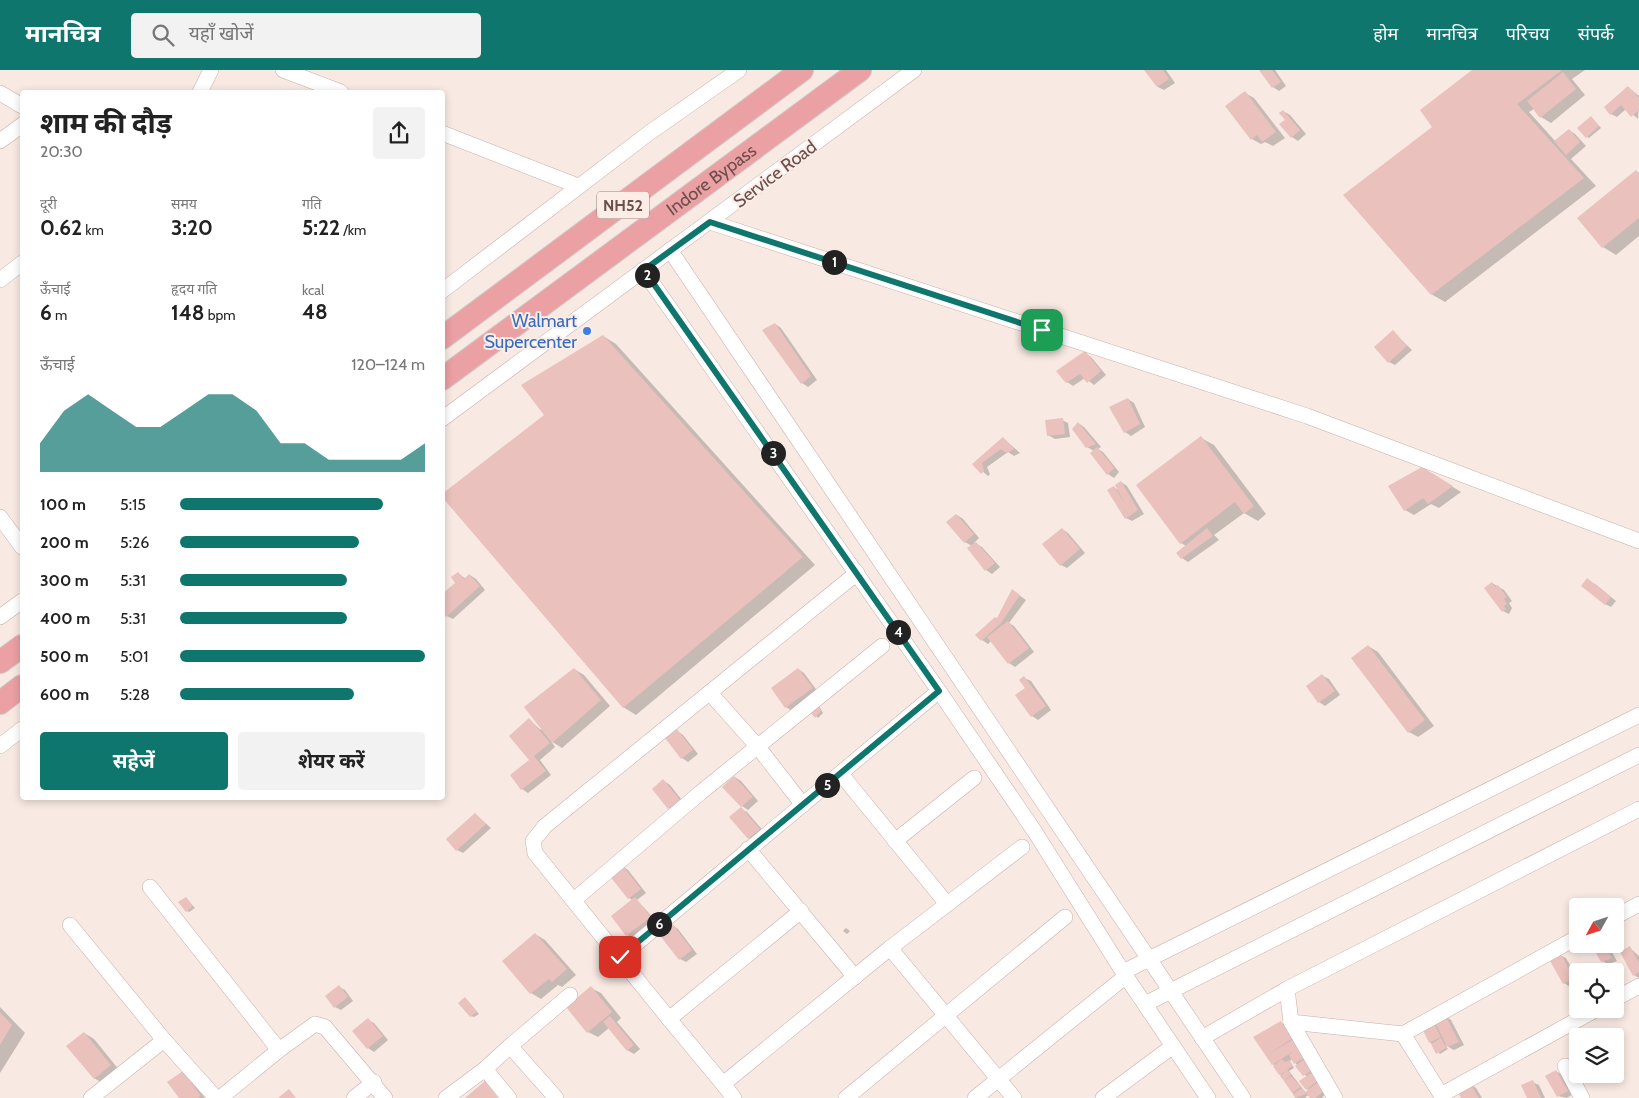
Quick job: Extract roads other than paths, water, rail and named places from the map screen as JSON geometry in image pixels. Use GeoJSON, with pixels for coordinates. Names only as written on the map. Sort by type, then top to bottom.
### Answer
{"type":"FeatureCollection","features":[{"type":"Feature","properties":{"kind":"highway","name":"Indore Bypass"},"geometry":{"type":"LineString","coordinates":[[445,336],[802,70]]}},
{"type":"Feature","properties":{"kind":"highway","name":"Indore Bypass"},"geometry":{"type":"LineString","coordinates":[[445,377],[860,70]]}},
{"type":"Feature","properties":{"kind":"highway"},"geometry":{"type":"LineString","coordinates":[[0,662],[20,647]]}},
{"type":"Feature","properties":{"kind":"highway"},"geometry":{"type":"LineString","coordinates":[[0,703],[20,688]]}},
{"type":"Feature","properties":{"kind":"street"},"geometry":{"type":"LineString","coordinates":[[201,90],[211,70]]}},
{"type":"Feature","properties":{"kind":"street"},"geometry":{"type":"LineString","coordinates":[[284,70],[336,90]]}},
{"type":"Feature","properties":{"kind":"street"},"geometry":{"type":"LineString","coordinates":[[445,289],[578,186],[738,70]]}},
{"type":"Feature","properties":{"kind":"street","name":"Service Road"},"geometry":{"type":"LineString","coordinates":[[445,417],[914,70]]}},
{"type":"Feature","properties":{"kind":"street"},"geometry":{"type":"LineString","coordinates":[[0,93],[20,105]]}},
{"type":"Feature","properties":{"kind":"street"},"geometry":{"type":"LineString","coordinates":[[0,141],[20,126]]}},
{"type":"Feature","properties":{"kind":"street"},"geometry":{"type":"LineString","coordinates":[[445,134],[578,186]]}},
{"type":"Feature","properties":{"kind":"street"},"geometry":{"type":"LineString","coordinates":[[710,222],[1307,416],[1639,541]]}},
{"type":"Feature","properties":{"kind":"street"},"geometry":{"type":"LineString","coordinates":[[670,250],[1243,1098]]}},
{"type":"Feature","properties":{"kind":"street"},"geometry":{"type":"LineString","coordinates":[[0,280],[20,265]]}},
{"type":"Feature","properties":{"kind":"street"},"geometry":{"type":"LineString","coordinates":[[644,270],[858,573],[1036,832],[1125,974],[1208,1098]]}},
{"type":"Feature","properties":{"kind":"street"},"geometry":{"type":"LineString","coordinates":[[0,517],[20,544]]}},
{"type":"Feature","properties":{"kind":"street"},"geometry":{"type":"LineString","coordinates":[[734,1098],[535,853],[533,841],[545,826],[858,573]]}},
{"type":"Feature","properties":{"kind":"street"},"geometry":{"type":"LineString","coordinates":[[0,618],[20,603]]}},
{"type":"Feature","properties":{"kind":"street"},"geometry":{"type":"LineString","coordinates":[[574,900],[700,793],[882,646]]}},
{"type":"Feature","properties":{"kind":"street"},"geometry":{"type":"LineString","coordinates":[[620,957],[939,691]]}},
{"type":"Feature","properties":{"kind":"street"},"geometry":{"type":"LineString","coordinates":[[710,693],[758,748],[803,805]]}},
{"type":"Feature","properties":{"kind":"street"},"geometry":{"type":"LineString","coordinates":[[975,1098],[1125,974],[1149,958],[1639,715]]}},
{"type":"Feature","properties":{"kind":"street"},"geometry":{"type":"LineString","coordinates":[[0,746],[20,731]]}},
{"type":"Feature","properties":{"kind":"street"},"geometry":{"type":"LineString","coordinates":[[1145,1004],[1170,989],[1639,755]]}},
{"type":"Feature","properties":{"kind":"street"},"geometry":{"type":"LineString","coordinates":[[841,774],[947,904]]}},
{"type":"Feature","properties":{"kind":"street"},"geometry":{"type":"LineString","coordinates":[[895,841],[974,778]]}},
{"type":"Feature","properties":{"kind":"street"},"geometry":{"type":"LineString","coordinates":[[1202,1038],[1287,989],[1639,809]]}},
{"type":"Feature","properties":{"kind":"street"},"geometry":{"type":"LineString","coordinates":[[723,1084],[890,948],[1022,847]]}},
{"type":"Feature","properties":{"kind":"street"},"geometry":{"type":"LineString","coordinates":[[748,849],[855,977]]}},
{"type":"Feature","properties":{"kind":"street"},"geometry":{"type":"LineString","coordinates":[[150,887],[280,1050]]}},
{"type":"Feature","properties":{"kind":"street"},"geometry":{"type":"LineString","coordinates":[[1624,912],[1639,904]]}},
{"type":"Feature","properties":{"kind":"street"},"geometry":{"type":"LineString","coordinates":[[669,1019],[801,911]]}},
{"type":"Feature","properties":{"kind":"street"},"geometry":{"type":"LineString","coordinates":[[846,1098],[1065,917]]}},
{"type":"Feature","properties":{"kind":"street"},"geometry":{"type":"LineString","coordinates":[[70,925],[164,1040],[216,1098]]}},
{"type":"Feature","properties":{"kind":"street"},"geometry":{"type":"LineString","coordinates":[[1291,1022],[1403,1034],[1569,942]]}},
{"type":"Feature","properties":{"kind":"street"},"geometry":{"type":"LineString","coordinates":[[890,948],[1014,1098]]}},
{"type":"Feature","properties":{"kind":"street"},"geometry":{"type":"LineString","coordinates":[[1624,994],[1639,986]]}},
{"type":"Feature","properties":{"kind":"street"},"geometry":{"type":"LineString","coordinates":[[1287,989],[1291,1022],[1334,1098]]}},
{"type":"Feature","properties":{"kind":"street"},"geometry":{"type":"LineString","coordinates":[[446,1098],[485,1069],[570,995]]}},
{"type":"Feature","properties":{"kind":"street"},"geometry":{"type":"LineString","coordinates":[[1403,1034],[1442,1096],[1581,1018]]}},
{"type":"Feature","properties":{"kind":"street"},"geometry":{"type":"LineString","coordinates":[[220,1098],[315,1024],[325,1027],[374,1082],[385,1098]]}},
{"type":"Feature","properties":{"kind":"street"},"geometry":{"type":"LineString","coordinates":[[92,1098],[164,1040]]}},
{"type":"Feature","properties":{"kind":"street"},"geometry":{"type":"LineString","coordinates":[[510,1046],[556,1098]]}},
{"type":"Feature","properties":{"kind":"street"},"geometry":{"type":"LineString","coordinates":[[1103,1098],[1173,1046]]}},
{"type":"Feature","properties":{"kind":"street"},"geometry":{"type":"LineString","coordinates":[[1565,1066],[1582,1098]]}},
{"type":"Feature","properties":{"kind":"street"},"geometry":{"type":"LineString","coordinates":[[485,1069],[510,1098]]}},
{"type":"Feature","properties":{"kind":"street"},"geometry":{"type":"LineString","coordinates":[[354,1098],[374,1082]]}},
{"type":"Feature","properties":{"kind":"place","name":"Walmart Supercenter"},"geometry":{"type":"Point","coordinates":[587,331]}}]}
